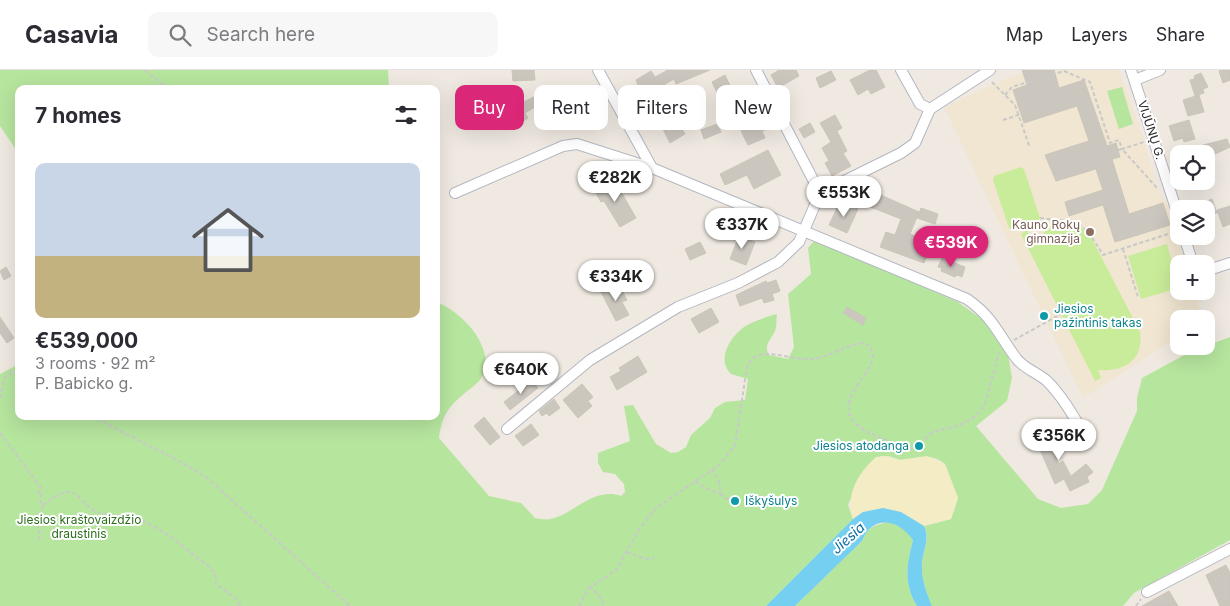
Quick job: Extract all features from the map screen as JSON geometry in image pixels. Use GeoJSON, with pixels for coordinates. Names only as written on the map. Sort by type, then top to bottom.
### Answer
{"type":"FeatureCollection","features":[{"type":"Feature","properties":{"kind":"street"},"geometry":{"type":"LineString","coordinates":[[598,70],[652,168]]}},
{"type":"Feature","properties":{"kind":"street"},"geometry":{"type":"LineString","coordinates":[[756,70],[820,193]]}},
{"type":"Feature","properties":{"kind":"street"},"geometry":{"type":"LineString","coordinates":[[901,70],[920,104],[930,109]]}},
{"type":"Feature","properties":{"kind":"street"},"geometry":{"type":"LineString","coordinates":[[507,428],[590,360],[678,307],[738,283],[778,262],[800,242],[820,193],[901,154],[915,143],[930,109],[990,70]]}},
{"type":"Feature","properties":{"kind":"street"},"geometry":{"type":"LineString","coordinates":[[1133,75],[1160,70]]}},
{"type":"Feature","properties":{"kind":"street","name":"VIJŪNŲ G."},"geometry":{"type":"LineString","coordinates":[[1133,75],[1173,200]]}},
{"type":"Feature","properties":{"kind":"street"},"geometry":{"type":"LineString","coordinates":[[455,193],[563,146],[577,144],[652,168],[968,299],[983,310],[1017,360],[1046,380],[1056,391],[1084,436]]}},
{"type":"Feature","properties":{"kind":"street"},"geometry":{"type":"LineString","coordinates":[[1215,268],[1230,263]]}},
{"type":"Feature","properties":{"kind":"street"},"geometry":{"type":"LineString","coordinates":[[1147,592],[1230,549]]}},
{"type":"Feature","properties":{"kind":"path"},"geometry":{"type":"LineString","coordinates":[[145,70],[163,85]]}},
{"type":"Feature","properties":{"kind":"path"},"geometry":{"type":"LineString","coordinates":[[1005,95],[1012,87],[1064,71],[1086,79],[1090,82],[1110,143],[1119,140],[1122,149],[1157,188]]}},
{"type":"Feature","properties":{"kind":"path"},"geometry":{"type":"LineString","coordinates":[[992,82],[1015,105],[1030,148]]}},
{"type":"Feature","properties":{"kind":"path"},"geometry":{"type":"LineString","coordinates":[[1003,120],[1020,115]]}},
{"type":"Feature","properties":{"kind":"path"},"geometry":{"type":"LineString","coordinates":[[1118,150],[1154,139]]}},
{"type":"Feature","properties":{"kind":"path"},"geometry":{"type":"LineString","coordinates":[[1040,218],[1079,222],[1092,234],[1103,255],[1170,237]]}},
{"type":"Feature","properties":{"kind":"path"},"geometry":{"type":"LineString","coordinates":[[1123,249],[1138,298]]}},
{"type":"Feature","properties":{"kind":"path"},"geometry":{"type":"LineString","coordinates":[[579,606],[590,586],[616,570],[640,528],[656,508],[712,469],[736,446],[740,431],[747,367],[756,354],[764,353],[811,360],[849,346],[865,343],[870,346],[874,358],[873,365],[855,385],[849,397],[849,408],[852,417],[860,426],[872,434],[912,448],[920,446],[931,433],[967,422],[981,411],[985,404],[998,353],[1007,344],[1061,314]]}},
{"type":"Feature","properties":{"kind":"path"},"geometry":{"type":"LineString","coordinates":[[0,398],[5,377],[13,371],[15,372]]}},
{"type":"Feature","properties":{"kind":"path"},"geometry":{"type":"LineString","coordinates":[[99,420],[185,464],[207,478],[350,606]]}},
{"type":"Feature","properties":{"kind":"path"},"geometry":{"type":"LineString","coordinates":[[0,433],[41,488],[38,492],[41,492],[40,500],[43,505]]}},
{"type":"Feature","properties":{"kind":"path"},"geometry":{"type":"LineString","coordinates":[[712,469],[719,481],[720,494]]}},
{"type":"Feature","properties":{"kind":"path"},"geometry":{"type":"LineString","coordinates":[[695,481],[729,501],[735,501]]}},
{"type":"Feature","properties":{"kind":"path"},"geometry":{"type":"LineString","coordinates":[[36,542],[40,537],[37,515],[43,505],[58,493],[70,491],[82,498],[89,506],[104,514],[130,516],[166,532],[212,569],[216,584],[235,598],[241,606]]}},
{"type":"Feature","properties":{"kind":"path"},"geometry":{"type":"LineString","coordinates":[[627,552],[645,559],[654,558]]}},
{"type":"Feature","properties":{"kind":"path"},"geometry":{"type":"LineString","coordinates":[[590,586],[602,599],[604,606]]}},
{"type":"Feature","properties":{"kind":"shaded area","name":"Kauno Rokų gimnazija"},"geometry":{"type":"Polygon","coordinates":[[[1034,70],[1119,70],[1143,136],[1158,192],[1166,201],[1170,214],[1170,245],[1180,245],[1183,255],[1170,255],[1170,300],[1197,300],[1200,310],[1170,310],[1170,342],[1083,398],[944,107],[1006,79],[1034,70]]]}},
{"type":"Feature","properties":{"kind":"green space"},"geometry":{"type":"Polygon","coordinates":[[[0,70],[388,70],[389,85],[15,85],[15,148],[0,126],[0,70]]]}},
{"type":"Feature","properties":{"kind":"green space"},"geometry":{"type":"Polygon","coordinates":[[[1122,87],[1133,124],[1119,129],[1107,91],[1122,87]]]}},
{"type":"Feature","properties":{"kind":"green space"},"geometry":{"type":"Polygon","coordinates":[[[1021,167],[1024,169],[1040,218],[1038,221],[1012,230],[1009,228],[993,180],[994,176],[1021,167]]]}},
{"type":"Feature","properties":{"kind":"green space"},"geometry":{"type":"Polygon","coordinates":[[[1061,222],[1078,223],[1091,237],[1140,332],[1139,350],[1135,357],[1124,366],[1116,369],[1098,370],[1101,378],[1095,381],[1021,234],[1027,230],[1035,245],[1048,227],[1061,222]]]}},
{"type":"Feature","properties":{"kind":"green space","name":"Jiesios kraštovaizdžio draustinis"},"geometry":{"type":"Polygon","coordinates":[[[815,240],[958,302],[987,323],[1008,355],[1012,378],[1007,401],[976,426],[1038,499],[1061,508],[1088,504],[1102,490],[1137,411],[1137,398],[1142,378],[1184,355],[1215,355],[1215,343],[1230,337],[1230,540],[1134,593],[1123,606],[932,606],[922,573],[926,542],[924,526],[951,519],[958,498],[945,464],[941,461],[928,457],[900,460],[886,456],[878,457],[872,461],[862,474],[848,505],[853,519],[766,606],[0,606],[0,374],[15,366],[15,420],[440,420],[440,304],[457,314],[475,334],[482,345],[485,369],[477,384],[459,398],[447,412],[439,438],[489,496],[521,503],[535,518],[549,519],[560,516],[593,498],[611,494],[621,496],[625,492],[624,484],[615,474],[603,472],[598,463],[598,453],[630,441],[624,406],[633,405],[656,444],[671,453],[678,452],[686,447],[691,435],[710,418],[715,408],[725,402],[745,400],[748,379],[731,374],[725,362],[725,356],[730,343],[744,327],[777,314],[776,329],[767,345],[767,351],[769,355],[788,359],[794,347],[788,294],[811,274],[808,248],[815,240]]]}},
{"type":"Feature","properties":{"kind":"green space"},"geometry":{"type":"Polygon","coordinates":[[[1167,244],[1170,255],[1170,291],[1141,299],[1128,256],[1167,244]]]}},
{"type":"Feature","properties":{"kind":"green space"},"geometry":{"type":"Polygon","coordinates":[[[889,522],[906,530],[913,540],[909,557],[908,582],[917,606],[795,606],[862,541],[869,530],[889,522]]]}},
{"type":"Feature","properties":{"kind":"sand"},"geometry":{"type":"Polygon","coordinates":[[[885,456],[899,460],[927,456],[945,464],[958,498],[951,519],[924,526],[898,512],[881,510],[872,511],[853,519],[851,510],[852,493],[859,477],[876,457],[885,456]]]}},
{"type":"Feature","properties":{"kind":"water","name":"Jiesia"},"geometry":{"type":"Polygon","coordinates":[[[883,508],[901,512],[924,526],[926,542],[922,573],[932,606],[917,606],[910,589],[908,565],[913,540],[901,528],[886,522],[872,526],[866,532],[862,541],[795,606],[766,606],[853,519],[863,512],[883,508]]]}},
{"type":"Feature","properties":{"kind":"building"},"geometry":{"type":"Polygon","coordinates":[[[512,70],[534,70],[535,80],[513,81],[512,70]]]}},
{"type":"Feature","properties":{"kind":"building"},"geometry":{"type":"Polygon","coordinates":[[[668,70],[710,70],[676,84],[674,79],[664,85],[638,85],[636,80],[651,71],[655,77],[668,70]]]}},
{"type":"Feature","properties":{"kind":"building"},"geometry":{"type":"Polygon","coordinates":[[[779,70],[796,70],[799,76],[783,85],[776,85],[771,75],[779,70]]]}},
{"type":"Feature","properties":{"kind":"building"},"geometry":{"type":"Polygon","coordinates":[[[870,70],[876,70],[885,87],[871,94],[868,89],[858,95],[850,80],[870,70]]]}},
{"type":"Feature","properties":{"kind":"building"},"geometry":{"type":"Polygon","coordinates":[[[1022,70],[1054,70],[1059,88],[1084,80],[1107,146],[1116,143],[1120,157],[1112,159],[1129,214],[1163,203],[1170,225],[1115,242],[1103,205],[1069,216],[1065,202],[1103,190],[1096,169],[1056,181],[1045,155],[1089,141],[1077,106],[1024,123],[1013,90],[1027,85],[1022,70]]]}},
{"type":"Feature","properties":{"kind":"building"},"geometry":{"type":"Polygon","coordinates":[[[1230,70],[1230,80],[1223,83],[1219,71],[1230,70]]]}},
{"type":"Feature","properties":{"kind":"building"},"geometry":{"type":"Polygon","coordinates":[[[831,71],[836,80],[820,88],[816,78],[831,71]]]}},
{"type":"Feature","properties":{"kind":"building"},"geometry":{"type":"Polygon","coordinates":[[[1201,73],[1208,87],[1203,89],[1204,93],[1195,96],[1190,80],[1195,79],[1194,76],[1201,73]]]}},
{"type":"Feature","properties":{"kind":"building"},"geometry":{"type":"Polygon","coordinates":[[[725,75],[730,85],[716,85],[716,91],[712,82],[725,75]]]}},
{"type":"Feature","properties":{"kind":"building"},"geometry":{"type":"Polygon","coordinates":[[[1199,95],[1204,112],[1188,116],[1183,100],[1199,95]]]}},
{"type":"Feature","properties":{"kind":"building"},"geometry":{"type":"Polygon","coordinates":[[[534,97],[534,108],[525,113],[528,118],[524,121],[524,102],[534,97]]]}},
{"type":"Feature","properties":{"kind":"building"},"geometry":{"type":"Polygon","coordinates":[[[835,115],[842,128],[837,131],[847,151],[843,153],[851,166],[832,176],[825,163],[829,161],[822,148],[831,142],[820,123],[835,115]]]}},
{"type":"Feature","properties":{"kind":"building"},"geometry":{"type":"Polygon","coordinates":[[[1189,120],[1195,139],[1184,142],[1183,138],[1174,141],[1169,126],[1189,120]]]}},
{"type":"Feature","properties":{"kind":"building"},"geometry":{"type":"Polygon","coordinates":[[[810,123],[815,132],[804,138],[799,129],[810,123]]]}},
{"type":"Feature","properties":{"kind":"building"},"geometry":{"type":"Polygon","coordinates":[[[716,124],[716,130],[721,132],[704,139],[701,130],[706,130],[706,128],[716,124]]]}},
{"type":"Feature","properties":{"kind":"building"},"geometry":{"type":"Polygon","coordinates":[[[664,130],[683,130],[685,134],[670,143],[664,130]]]}},
{"type":"Feature","properties":{"kind":"building"},"geometry":{"type":"Polygon","coordinates":[[[764,130],[762,131],[765,138],[748,145],[741,131],[764,130]]]}},
{"type":"Feature","properties":{"kind":"building"},"geometry":{"type":"Polygon","coordinates":[[[1227,139],[1230,147],[1215,154],[1215,145],[1203,145],[1227,139]]]}},
{"type":"Feature","properties":{"kind":"building"},"geometry":{"type":"Polygon","coordinates":[[[768,150],[781,175],[754,189],[747,175],[725,185],[720,174],[768,150]]]}},
{"type":"Feature","properties":{"kind":"building"},"geometry":{"type":"Polygon","coordinates":[[[601,179],[609,194],[619,188],[636,218],[620,227],[604,201],[601,202],[591,184],[601,179]]]}},
{"type":"Feature","properties":{"kind":"building"},"geometry":{"type":"Polygon","coordinates":[[[874,192],[919,212],[910,234],[932,243],[924,263],[880,247],[886,232],[895,235],[901,219],[868,206],[874,192]]]}},
{"type":"Feature","properties":{"kind":"building"},"geometry":{"type":"Polygon","coordinates":[[[846,204],[858,209],[847,233],[829,225],[837,208],[843,210],[846,204]]]}},
{"type":"Feature","properties":{"kind":"building"},"geometry":{"type":"Polygon","coordinates":[[[1230,206],[1230,224],[1223,227],[1217,210],[1230,206]]]}},
{"type":"Feature","properties":{"kind":"building"},"geometry":{"type":"Polygon","coordinates":[[[921,208],[938,214],[935,224],[917,218],[921,208]]]}},
{"type":"Feature","properties":{"kind":"building"},"geometry":{"type":"Polygon","coordinates":[[[739,236],[755,242],[746,265],[730,259],[739,236]]]}},
{"type":"Feature","properties":{"kind":"building"},"geometry":{"type":"Polygon","coordinates":[[[700,242],[706,253],[690,260],[685,249],[700,242]]]}},
{"type":"Feature","properties":{"kind":"building"},"geometry":{"type":"Polygon","coordinates":[[[942,258],[965,267],[962,277],[957,275],[955,277],[941,271],[942,268],[938,267],[942,258]]]}},
{"type":"Feature","properties":{"kind":"building"},"geometry":{"type":"Polygon","coordinates":[[[6,267],[11,276],[4,280],[0,271],[6,267]]]}},
{"type":"Feature","properties":{"kind":"building"},"geometry":{"type":"Polygon","coordinates":[[[776,280],[780,291],[772,294],[774,300],[764,303],[762,298],[740,306],[736,295],[766,281],[767,283],[776,280]]]}},
{"type":"Feature","properties":{"kind":"building"},"geometry":{"type":"Polygon","coordinates":[[[618,283],[627,300],[622,302],[629,315],[616,321],[601,292],[618,283]]]}},
{"type":"Feature","properties":{"kind":"building"},"geometry":{"type":"Polygon","coordinates":[[[847,307],[866,318],[863,325],[843,313],[847,307]]]}},
{"type":"Feature","properties":{"kind":"building"},"geometry":{"type":"Polygon","coordinates":[[[711,308],[719,322],[699,333],[691,319],[711,308]]]}},
{"type":"Feature","properties":{"kind":"building"},"geometry":{"type":"Polygon","coordinates":[[[0,317],[14,338],[7,343],[0,333],[0,317]]]}},
{"type":"Feature","properties":{"kind":"building"},"geometry":{"type":"Polygon","coordinates":[[[638,356],[647,372],[617,390],[610,377],[621,371],[619,368],[638,356]]]}},
{"type":"Feature","properties":{"kind":"building"},"geometry":{"type":"Polygon","coordinates":[[[532,380],[538,388],[510,410],[504,402],[532,380]]]}},
{"type":"Feature","properties":{"kind":"building"},"geometry":{"type":"Polygon","coordinates":[[[582,384],[593,397],[588,401],[592,406],[578,418],[563,400],[582,384]]]}},
{"type":"Feature","properties":{"kind":"building"},"geometry":{"type":"Polygon","coordinates":[[[554,399],[560,408],[549,416],[547,413],[542,416],[539,411],[554,399]]]}},
{"type":"Feature","properties":{"kind":"building"},"geometry":{"type":"Polygon","coordinates":[[[484,417],[500,437],[490,445],[474,426],[484,417]]]}},
{"type":"Feature","properties":{"kind":"building"},"geometry":{"type":"Polygon","coordinates":[[[1045,422],[1057,439],[1050,445],[1059,464],[1063,461],[1071,476],[1086,464],[1093,472],[1087,477],[1089,482],[1070,491],[1064,479],[1055,484],[1038,445],[1036,447],[1032,438],[1042,433],[1038,427],[1045,422]]]}},
{"type":"Feature","properties":{"kind":"building"},"geometry":{"type":"Polygon","coordinates":[[[531,424],[539,435],[523,446],[515,436],[531,424]]]}},
{"type":"Feature","properties":{"kind":"building"},"geometry":{"type":"Polygon","coordinates":[[[1226,565],[1230,573],[1230,606],[1220,606],[1206,575],[1226,565]]]}},
{"type":"Feature","properties":{"kind":"building"},"geometry":{"type":"Polygon","coordinates":[[[1169,591],[1178,606],[1142,606],[1169,591]]]}},
{"type":"Feature","properties":{"kind":"place","name":"Kauno Rokų gimnazija"},"geometry":{"type":"Point","coordinates":[1090,232]}},
{"type":"Feature","properties":{"kind":"place","name":"Jiesios pažintinis takas"},"geometry":{"type":"Point","coordinates":[1044,316]}},
{"type":"Feature","properties":{"kind":"place","name":"Jiesios atodanga"},"geometry":{"type":"Point","coordinates":[919,446]}},
{"type":"Feature","properties":{"kind":"place","name":"Iškyšulys"},"geometry":{"type":"Point","coordinates":[735,501]}}]}
